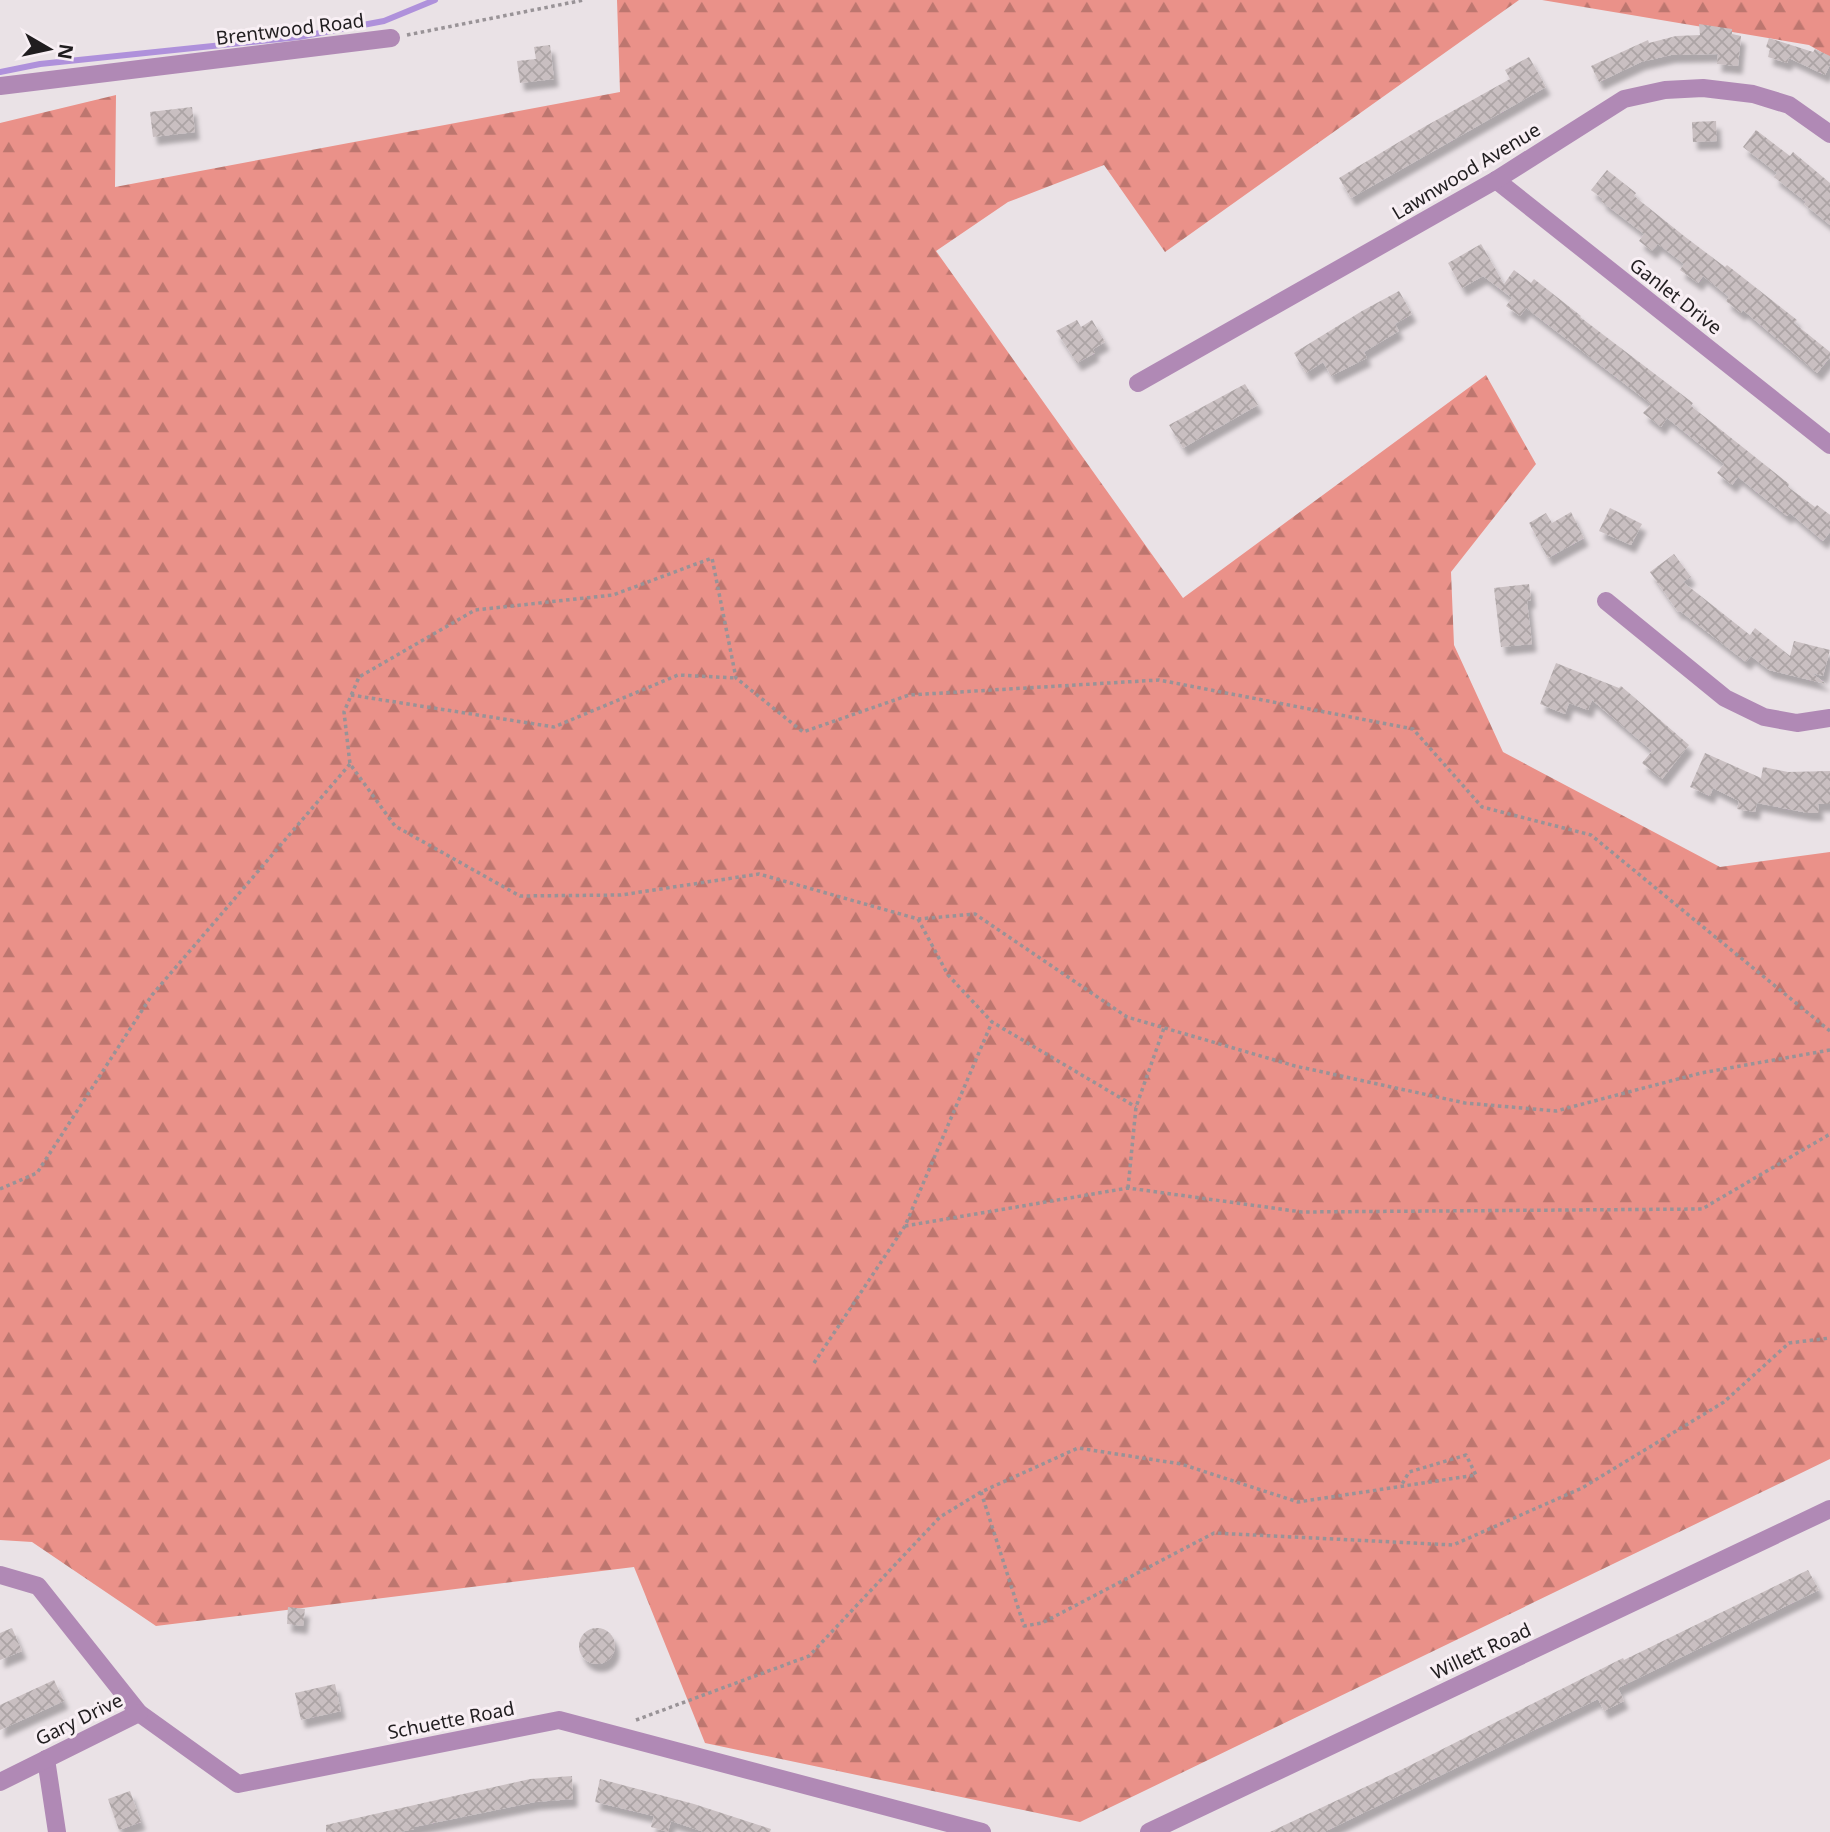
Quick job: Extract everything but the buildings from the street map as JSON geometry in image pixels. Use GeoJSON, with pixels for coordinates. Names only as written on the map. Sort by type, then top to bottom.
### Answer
{"type":"FeatureCollection","features":[{"type":"Feature","properties":{"kind":"street","name":"Brentwood Road"},"geometry":{"type":"LineString","coordinates":[[0,86],[391,38]]}},
{"type":"Feature","properties":{"kind":"street","name":"Lawnwood Avenue"},"geometry":{"type":"LineString","coordinates":[[1138,383],[1496,180],[1624,99],[1665,90],[1703,88],[1753,94],[1789,105],[1830,134]]}},
{"type":"Feature","properties":{"kind":"street","name":"Ganlet Drive"},"geometry":{"type":"LineString","coordinates":[[1496,180],[1830,445]]}},
{"type":"Feature","properties":{"kind":"street"},"geometry":{"type":"LineString","coordinates":[[1606,601],[1725,698],[1764,718],[1797,723],[1830,718]]}},
{"type":"Feature","properties":{"kind":"street","name":"Willett Road"},"geometry":{"type":"LineString","coordinates":[[1149,1832],[1830,1509]]}},
{"type":"Feature","properties":{"kind":"street","name":"Schuette Road"},"geometry":{"type":"LineString","coordinates":[[0,1575],[38,1586],[139,1713],[238,1784],[559,1720],[982,1832]]}},
{"type":"Feature","properties":{"kind":"street","name":"Gary Drive"},"geometry":{"type":"LineString","coordinates":[[0,1782],[139,1713]]}},
{"type":"Feature","properties":{"kind":"street"},"geometry":{"type":"LineString","coordinates":[[46,1759],[57,1832]]}},
{"type":"Feature","properties":{"kind":"path","name":"Brentwood Road"},"geometry":{"type":"LineString","coordinates":[[391,38],[584,0]]}},
{"type":"Feature","properties":{"kind":"path"},"geometry":{"type":"LineString","coordinates":[[736,678],[712,558],[613,595],[475,610],[359,677],[344,712],[350,764],[396,826],[520,896],[621,895],[760,874],[918,919],[975,914],[1127,1017],[1295,1066],[1465,1102],[1556,1111],[1701,1073],[1830,1050]]}},
{"type":"Feature","properties":{"kind":"path"},"geometry":{"type":"LineString","coordinates":[[351,695],[554,727],[678,675],[736,678],[803,732],[909,695],[1159,680],[1413,729],[1482,807],[1591,835],[1830,1031]]}},
{"type":"Feature","properties":{"kind":"path"},"geometry":{"type":"LineString","coordinates":[[0,1189],[37,1174],[152,995],[350,764]]}},
{"type":"Feature","properties":{"kind":"path"},"geometry":{"type":"LineString","coordinates":[[918,919],[948,975],[992,1022],[1136,1107]]}},
{"type":"Feature","properties":{"kind":"path"},"geometry":{"type":"LineString","coordinates":[[814,1363],[905,1226],[992,1022]]}},
{"type":"Feature","properties":{"kind":"path"},"geometry":{"type":"LineString","coordinates":[[1128,1188],[1136,1107],[1164,1028]]}},
{"type":"Feature","properties":{"kind":"path"},"geometry":{"type":"LineString","coordinates":[[905,1226],[1128,1188],[1302,1212],[1702,1209],[1830,1134]]}},
{"type":"Feature","properties":{"kind":"path"},"geometry":{"type":"LineString","coordinates":[[981,1492],[1024,1626],[1042,1623],[1213,1533],[1453,1545],[1594,1481],[1724,1402],[1790,1343],[1830,1338]]}},
{"type":"Feature","properties":{"kind":"path"},"geometry":{"type":"LineString","coordinates":[[605,1732],[809,1656],[940,1517],[981,1492],[1078,1448],[1181,1464],[1298,1502],[1476,1475],[1466,1455],[1409,1472],[1401,1486]]}},
{"type":"Feature","properties":{"kind":"green space"},"geometry":{"type":"Polygon","coordinates":[[[617,0],[1519,0],[1165,252],[1104,165],[1008,202],[936,251],[1183,598],[1486,375],[1536,464],[1451,572],[1454,645],[1503,752],[1720,867],[1830,852],[1830,1459],[1080,1822],[705,1743],[634,1567],[156,1626],[32,1542],[0,1540],[0,123],[116,95],[115,187],[620,92],[617,0]]]}},
{"type":"Feature","properties":{"kind":"green space"},"geometry":{"type":"Polygon","coordinates":[[[1542,0],[1830,0],[1830,57],[1809,45],[1542,0]]]}},
{"type":"Feature","properties":{"kind":"waterway"},"geometry":{"type":"LineString","coordinates":[[0,72],[40,64],[299,37],[384,21],[435,0]]}}]}
